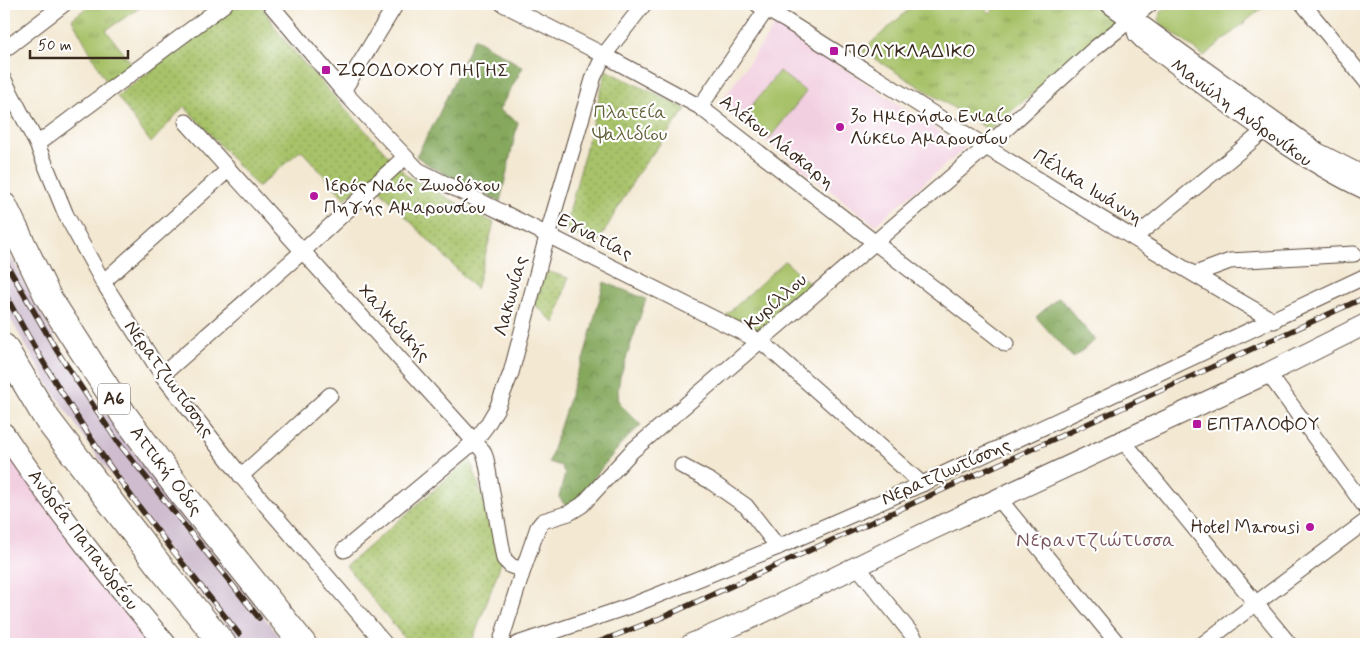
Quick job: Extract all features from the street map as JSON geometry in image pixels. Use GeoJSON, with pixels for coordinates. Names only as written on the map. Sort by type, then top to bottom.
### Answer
{"type":"FeatureCollection","features":[{"type":"Feature","properties":{"kind":"highway","name":"Αττική Οδός"},"geometry":{"type":"LineString","coordinates":[[4,206],[48,297],[124,415],[178,488],[303,644]]}},
{"type":"Feature","properties":{"kind":"highway"},"geometry":{"type":"LineString","coordinates":[[4,347],[46,419],[158,564],[223,644]]}},
{"type":"Feature","properties":{"kind":"street"},"geometry":{"type":"LineString","coordinates":[[4,50],[64,4]]}},
{"type":"Feature","properties":{"kind":"street"},"geometry":{"type":"LineString","coordinates":[[37,144],[225,4]]}},
{"type":"Feature","properties":{"kind":"street","name":"Εγνατίας"},"geometry":{"type":"LineString","coordinates":[[270,4],[343,91],[418,170],[760,342],[922,484]]}},
{"type":"Feature","properties":{"kind":"street"},"geometry":{"type":"LineString","coordinates":[[343,91],[396,4]]}},
{"type":"Feature","properties":{"kind":"street","name":"Αλέκου Λάσκαρη"},"geometry":{"type":"LineString","coordinates":[[503,4],[604,55],[700,107],[1006,344]]}},
{"type":"Feature","properties":{"kind":"street","name":"Λακωνίας"},"geometry":{"type":"LineString","coordinates":[[344,550],[474,441],[487,425],[506,388],[547,236],[594,76],[604,55],[644,4]]}},
{"type":"Feature","properties":{"kind":"street","name":"Μανώλη Ανδρονίκου"},"geometry":{"type":"LineString","coordinates":[[1111,4],[1317,153],[1366,178]]}},
{"type":"Feature","properties":{"kind":"street","name":"Κυρίλλου"},"geometry":{"type":"LineString","coordinates":[[500,644],[538,527],[543,521],[575,510],[582,505],[632,451],[986,147],[1094,49],[1150,4]]}},
{"type":"Feature","properties":{"kind":"street"},"geometry":{"type":"LineString","coordinates":[[1307,5],[1366,81]]}},
{"type":"Feature","properties":{"kind":"street"},"geometry":{"type":"LineString","coordinates":[[700,107],[764,6]]}},
{"type":"Feature","properties":{"kind":"street","name":"Πέλικα Ιωάννη"},"geometry":{"type":"LineString","coordinates":[[764,6],[986,147],[1134,238],[1274,320]]}},
{"type":"Feature","properties":{"kind":"street","name":"Μανώλη Ανδρονίκου"},"geometry":{"type":"LineString","coordinates":[[1131,19],[1134,31],[1143,42],[1264,131],[1326,173],[1366,192]]}},
{"type":"Feature","properties":{"kind":"street","name":"Νερατζιωτίσσης"},"geometry":{"type":"LineString","coordinates":[[4,80],[37,144],[66,215],[103,282],[162,375],[241,476],[385,644]]}},
{"type":"Feature","properties":{"kind":"street","name":"Χαλκιδικής"},"geometry":{"type":"LineString","coordinates":[[186,122],[483,451],[504,559],[511,566],[523,570]]}},
{"type":"Feature","properties":{"kind":"street"},"geometry":{"type":"LineString","coordinates":[[1134,238],[1264,131]]}},
{"type":"Feature","properties":{"kind":"street"},"geometry":{"type":"LineString","coordinates":[[162,375],[302,252],[405,157]]}},
{"type":"Feature","properties":{"kind":"street"},"geometry":{"type":"LineString","coordinates":[[103,282],[228,170]]}},
{"type":"Feature","properties":{"kind":"street"},"geometry":{"type":"LineString","coordinates":[[1195,274],[1230,261],[1354,254]]}},
{"type":"Feature","properties":{"kind":"street","name":"Νερατζιωτίσσης"},"geometry":{"type":"LineString","coordinates":[[516,644],[633,604],[778,547],[922,484],[1366,276]]}},
{"type":"Feature","properties":{"kind":"street"},"geometry":{"type":"LineString","coordinates":[[691,644],[754,617],[931,530],[1268,374],[1366,324]]}},
{"type":"Feature","properties":{"kind":"street"},"geometry":{"type":"LineString","coordinates":[[1268,374],[1366,508]]}},
{"type":"Feature","properties":{"kind":"street"},"geometry":{"type":"LineString","coordinates":[[241,476],[330,395]]}},
{"type":"Feature","properties":{"kind":"street","name":"Ανδρέα Παπανδρέου"},"geometry":{"type":"LineString","coordinates":[[4,433],[48,496],[134,607],[166,644]]}},
{"type":"Feature","properties":{"kind":"street"},"geometry":{"type":"LineString","coordinates":[[1124,442],[1289,644]]}},
{"type":"Feature","properties":{"kind":"street"},"geometry":{"type":"LineString","coordinates":[[682,466],[710,481],[746,506],[778,547]]}},
{"type":"Feature","properties":{"kind":"street"},"geometry":{"type":"LineString","coordinates":[[999,499],[1118,644]]}},
{"type":"Feature","properties":{"kind":"street"},"geometry":{"type":"LineString","coordinates":[[1203,644],[1366,521]]}},
{"type":"Feature","properties":{"kind":"street"},"geometry":{"type":"LineString","coordinates":[[857,566],[914,637],[917,644]]}},
{"type":"Feature","properties":{"kind":"shaded area","name":"3ο Ημερήσιο Ενιαίο Λύκειο Αμαρουσίου"},"geometry":{"type":"Polygon","coordinates":[[[776,24],[965,148],[875,225],[719,105],[776,24]]]}},
{"type":"Feature","properties":{"kind":"shaded area"},"geometry":{"type":"Polygon","coordinates":[[[4,244],[55,339],[89,391],[168,498],[286,644],[242,644],[188,578],[97,456],[50,387],[4,308],[4,244]]]}},
{"type":"Feature","properties":{"kind":"shaded area"},"geometry":{"type":"Polygon","coordinates":[[[4,440],[159,644],[4,644],[4,440]]]}},
{"type":"Feature","properties":{"kind":"green space"},"geometry":{"type":"Polygon","coordinates":[[[91,4],[139,4],[141,7],[106,30],[132,64],[107,83],[72,19],[91,4]]]}},
{"type":"Feature","properties":{"kind":"green space"},"geometry":{"type":"Polygon","coordinates":[[[239,4],[259,4],[265,10],[276,29],[301,60],[407,176],[494,223],[476,289],[368,178],[345,199],[301,150],[258,187],[184,106],[151,143],[117,96],[239,4]]]}},
{"type":"Feature","properties":{"kind":"green space"},"geometry":{"type":"Polygon","coordinates":[[[915,4],[979,4],[990,13],[999,4],[1090,4],[1117,22],[989,130],[862,51],[915,4]]]}},
{"type":"Feature","properties":{"kind":"green space"},"geometry":{"type":"Polygon","coordinates":[[[1172,4],[1267,4],[1204,56],[1161,24],[1159,18],[1161,12],[1172,4]]]}},
{"type":"Feature","properties":{"kind":"green space"},"geometry":{"type":"Polygon","coordinates":[[[474,38],[523,67],[499,110],[518,122],[500,202],[430,166],[416,156],[437,118],[474,38]]]}},
{"type":"Feature","properties":{"kind":"green space","name":"Πλατεία Ψαλιδίου"},"geometry":{"type":"Polygon","coordinates":[[[606,70],[686,109],[638,173],[596,246],[565,229],[606,70]]]}},
{"type":"Feature","properties":{"kind":"green space"},"geometry":{"type":"Polygon","coordinates":[[[779,71],[806,92],[769,139],[742,118],[779,71]]]}},
{"type":"Feature","properties":{"kind":"green space"},"geometry":{"type":"Polygon","coordinates":[[[785,261],[814,288],[759,333],[725,316],[785,261]]]}},
{"type":"Feature","properties":{"kind":"green space"},"geometry":{"type":"Polygon","coordinates":[[[541,269],[568,278],[555,323],[532,302],[541,269]]]}},
{"type":"Feature","properties":{"kind":"green space"},"geometry":{"type":"Polygon","coordinates":[[[604,282],[646,299],[620,377],[618,390],[619,403],[641,425],[624,441],[603,466],[589,485],[584,497],[570,507],[564,504],[559,497],[565,474],[561,466],[549,462],[577,373],[584,357],[604,282]]]}},
{"type":"Feature","properties":{"kind":"green space"},"geometry":{"type":"Polygon","coordinates":[[[1059,297],[1095,340],[1073,358],[1036,317],[1059,297]]]}},
{"type":"Feature","properties":{"kind":"green space"},"geometry":{"type":"Polygon","coordinates":[[[470,459],[503,558],[472,642],[464,644],[409,644],[346,566],[470,459]]]}},
{"type":"Feature","properties":{"kind":"railway"},"geometry":{"type":"LineString","coordinates":[[4,260],[57,351],[117,441],[259,618]]}},
{"type":"Feature","properties":{"kind":"railway"},"geometry":{"type":"LineString","coordinates":[[4,292],[50,374],[100,452],[150,522],[239,634]]}},
{"type":"Feature","properties":{"kind":"railway"},"geometry":{"type":"LineString","coordinates":[[593,644],[661,618],[1366,297]]}},
{"type":"Feature","properties":{"kind":"place","name":"ΠΟΛΥΚΛΑΔΙΚΟ"},"geometry":{"type":"Point","coordinates":[834,51]}},
{"type":"Feature","properties":{"kind":"place","name":"ΖΩΟΔΟΧΟΥ ΠΗΓΗΣ"},"geometry":{"type":"Point","coordinates":[326,70]}},
{"type":"Feature","properties":{"kind":"place","name":"3ο Ημερήσιο Ενιαίο Λύκειο Αμαρουσίου"},"geometry":{"type":"Point","coordinates":[840,127]}},
{"type":"Feature","properties":{"kind":"place","name":"Ιερός Ναός Ζωοδόχου Πηγής Αμαρουσίου"},"geometry":{"type":"Point","coordinates":[314,196]}},
{"type":"Feature","properties":{"kind":"place","name":"ΕΠΤΑΛΟΦΟΥ"},"geometry":{"type":"Point","coordinates":[1197,424]}},
{"type":"Feature","properties":{"kind":"place","name":"Hotel Marousi"},"geometry":{"type":"Point","coordinates":[1310,527]}},
{"type":"Feature","properties":{"kind":"district","name":"Νεραντζιώτισσα"},"geometry":{"type":"Point","coordinates":[1096,540]}}]}
